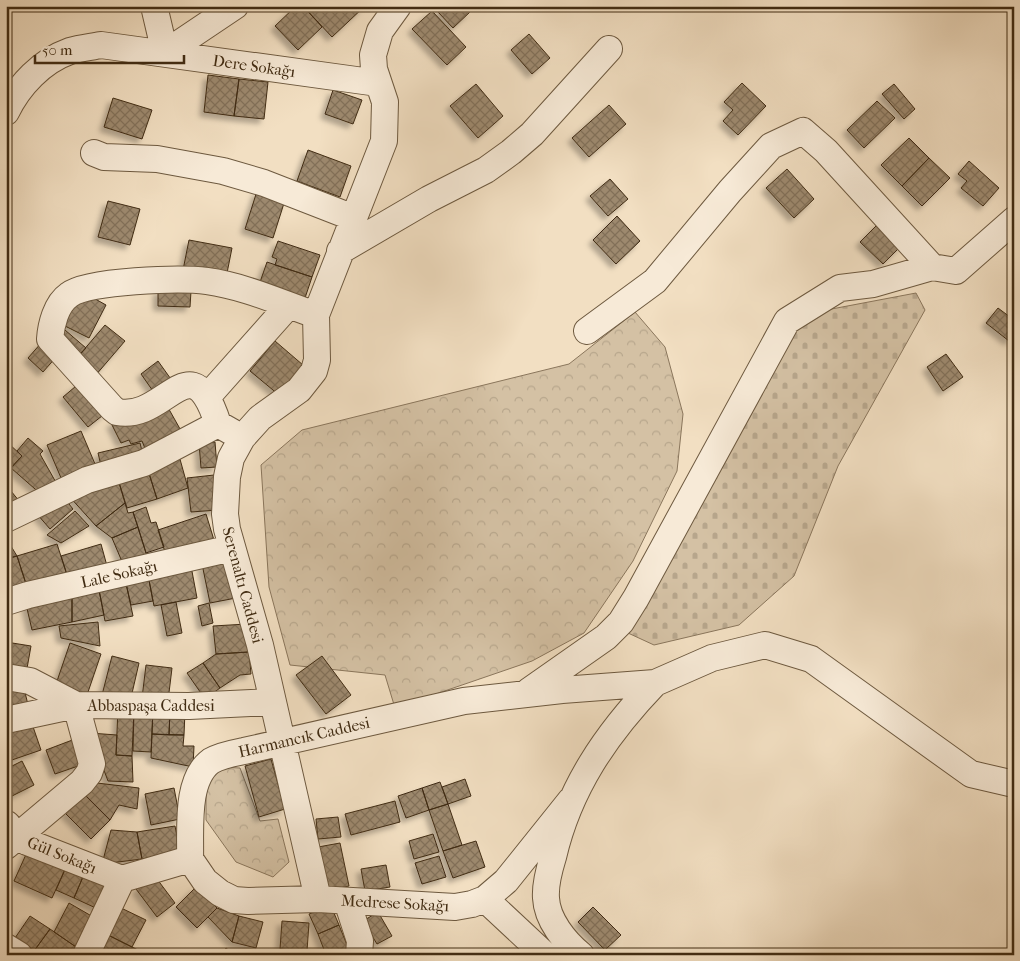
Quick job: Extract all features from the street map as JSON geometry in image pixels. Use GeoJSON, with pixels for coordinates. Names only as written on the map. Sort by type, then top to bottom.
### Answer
{"type":"FeatureCollection","features":[{"type":"Feature","properties":{"kind":"street"},"geometry":{"type":"LineString","coordinates":[[154,6],[165,53],[235,6]]}},
{"type":"Feature","properties":{"kind":"street"},"geometry":{"type":"LineString","coordinates":[[242,438],[218,424],[208,396],[200,388],[193,385],[187,385],[147,407],[124,414],[118,412],[50,339],[60,305],[67,296],[86,287],[182,280],[226,286],[316,315],[384,141],[385,102],[378,83],[372,55],[380,31],[398,6]]}},
{"type":"Feature","properties":{"kind":"street","name":"Dere Sokağı"},"geometry":{"type":"LineString","coordinates":[[6,112],[24,84],[44,65],[70,51],[101,46],[165,53],[378,83]]}},
{"type":"Feature","properties":{"kind":"street"},"geometry":{"type":"LineString","coordinates":[[340,251],[430,199],[486,170],[511,152],[532,134],[609,49]]}},
{"type":"Feature","properties":{"kind":"street"},"geometry":{"type":"LineString","coordinates":[[587,331],[655,281],[730,191],[771,146],[803,132],[826,151],[932,267]]}},
{"type":"Feature","properties":{"kind":"street"},"geometry":{"type":"LineString","coordinates":[[94,153],[104,157],[157,159],[223,171],[264,183],[354,218]]}},
{"type":"Feature","properties":{"kind":"street"},"geometry":{"type":"LineString","coordinates":[[526,693],[606,637],[621,622],[636,598],[787,320],[840,288],[873,284],[932,267],[956,271],[1014,220]]}},
{"type":"Feature","properties":{"kind":"street"},"geometry":{"type":"LineString","coordinates":[[208,396],[288,306]]}},
{"type":"Feature","properties":{"kind":"street","name":"Serenaltı Caddesi"},"geometry":{"type":"LineString","coordinates":[[316,315],[316,360],[314,371],[309,380],[299,390],[260,418],[242,438],[231,458],[227,477],[225,514],[232,548],[257,636],[318,899]]}},
{"type":"Feature","properties":{"kind":"street"},"geometry":{"type":"LineString","coordinates":[[6,519],[87,480],[144,462],[218,424]]}},
{"type":"Feature","properties":{"kind":"street","name":"Lale Sokağı"},"geometry":{"type":"LineString","coordinates":[[6,602],[28,595],[232,548]]}},
{"type":"Feature","properties":{"kind":"street"},"geometry":{"type":"LineString","coordinates":[[581,955],[555,925],[546,898],[547,879],[558,837],[571,800],[600,748],[624,715],[655,683],[712,658],[765,645],[811,659],[971,774],[1014,784]]}},
{"type":"Feature","properties":{"kind":"street","name":"Abbaspaşa Caddesi"},"geometry":{"type":"LineString","coordinates":[[6,678],[30,681],[76,705],[190,706],[272,702]]}},
{"type":"Feature","properties":{"kind":"street","name":"Harmancık Caddesi"},"geometry":{"type":"LineString","coordinates":[[190,859],[195,780],[203,768],[223,756],[464,701],[526,693],[655,683]]}},
{"type":"Feature","properties":{"kind":"street"},"geometry":{"type":"LineString","coordinates":[[6,720],[76,705],[90,749],[92,764],[89,773],[45,814],[10,835]]}},
{"type":"Feature","properties":{"kind":"street","name":"Medrese Sokağı"},"geometry":{"type":"LineString","coordinates":[[190,859],[205,882],[234,900],[318,899],[456,907],[485,899],[506,881],[571,800]]}},
{"type":"Feature","properties":{"kind":"street","name":"Gül Sokağı"},"geometry":{"type":"LineString","coordinates":[[10,835],[122,878]]}},
{"type":"Feature","properties":{"kind":"street"},"geometry":{"type":"LineString","coordinates":[[86,955],[122,878],[190,859]]}},
{"type":"Feature","properties":{"kind":"street"},"geometry":{"type":"LineString","coordinates":[[485,899],[545,955]]}},
{"type":"Feature","properties":{"kind":"street"},"geometry":{"type":"LineString","coordinates":[[347,900],[360,941],[359,955]]}},
{"type":"Feature","properties":{"kind":"street"},"geometry":{"type":"LineString","coordinates":[[6,947],[19,955]]}},
{"type":"Feature","properties":{"kind":"green space"},"geometry":{"type":"Polygon","coordinates":[[[916,293],[925,310],[838,466],[794,576],[739,625],[654,645],[628,633],[790,335],[821,311],[916,293]]]}},
{"type":"Feature","properties":{"kind":"green space"},"geometry":{"type":"Polygon","coordinates":[[[635,312],[665,347],[683,414],[677,471],[633,561],[584,633],[532,661],[395,708],[385,675],[290,665],[269,587],[261,465],[302,430],[569,364],[635,312]]]}},
{"type":"Feature","properties":{"kind":"green space"},"geometry":{"type":"Polygon","coordinates":[[[220,767],[240,768],[260,821],[278,819],[289,862],[273,877],[236,862],[206,820],[206,781],[220,767]]]}},
{"type":"Feature","properties":{"kind":"building"},"geometry":{"type":"Polygon","coordinates":[[[296,6],[303,6],[322,27],[298,50],[275,26],[296,6]]]}},
{"type":"Feature","properties":{"kind":"building"},"geometry":{"type":"Polygon","coordinates":[[[303,6],[365,6],[332,37],[303,6]]]}},
{"type":"Feature","properties":{"kind":"building"},"geometry":{"type":"Polygon","coordinates":[[[444,6],[465,6],[470,12],[453,28],[438,12],[444,6]]]}},
{"type":"Feature","properties":{"kind":"building"},"geometry":{"type":"Polygon","coordinates":[[[432,11],[466,47],[447,65],[412,29],[432,11]]]}},
{"type":"Feature","properties":{"kind":"building"},"geometry":{"type":"Polygon","coordinates":[[[529,34],[550,58],[532,74],[511,50],[529,34]]]}},
{"type":"Feature","properties":{"kind":"building"},"geometry":{"type":"Polygon","coordinates":[[[208,75],[239,79],[234,116],[204,112],[208,75]]]}},
{"type":"Feature","properties":{"kind":"building"},"geometry":{"type":"Polygon","coordinates":[[[239,79],[268,82],[264,119],[234,116],[239,79]]]}},
{"type":"Feature","properties":{"kind":"building"},"geometry":{"type":"Polygon","coordinates":[[[742,83],[766,106],[738,135],[723,121],[733,110],[724,102],[742,83]]]}},
{"type":"Feature","properties":{"kind":"building"},"geometry":{"type":"Polygon","coordinates":[[[476,84],[503,116],[478,138],[450,106],[476,84]]]}},
{"type":"Feature","properties":{"kind":"building"},"geometry":{"type":"Polygon","coordinates":[[[894,84],[915,109],[904,119],[882,94],[894,84]]]}},
{"type":"Feature","properties":{"kind":"building"},"geometry":{"type":"Polygon","coordinates":[[[333,90],[362,100],[353,124],[325,114],[333,90]]]}},
{"type":"Feature","properties":{"kind":"building"},"geometry":{"type":"Polygon","coordinates":[[[113,98],[152,110],[142,139],[104,127],[113,98]]]}},
{"type":"Feature","properties":{"kind":"building"},"geometry":{"type":"Polygon","coordinates":[[[877,101],[895,118],[864,148],[847,130],[877,101]]]}},
{"type":"Feature","properties":{"kind":"building"},"geometry":{"type":"Polygon","coordinates":[[[609,105],[626,124],[589,157],[572,138],[609,105]]]}},
{"type":"Feature","properties":{"kind":"building"},"geometry":{"type":"Polygon","coordinates":[[[909,138],[929,158],[902,186],[881,165],[909,138]]]}},
{"type":"Feature","properties":{"kind":"building"},"geometry":{"type":"Polygon","coordinates":[[[308,150],[351,166],[340,197],[297,181],[308,150]]]}},
{"type":"Feature","properties":{"kind":"building"},"geometry":{"type":"Polygon","coordinates":[[[929,158],[950,178],[922,206],[902,186],[929,158]]]}},
{"type":"Feature","properties":{"kind":"building"},"geometry":{"type":"Polygon","coordinates":[[[969,161],[999,188],[983,206],[961,188],[967,181],[958,174],[969,161]]]}},
{"type":"Feature","properties":{"kind":"building"},"geometry":{"type":"Polygon","coordinates":[[[787,169],[814,199],[794,218],[766,188],[787,169]]]}},
{"type":"Feature","properties":{"kind":"building"},"geometry":{"type":"Polygon","coordinates":[[[610,179],[628,199],[608,216],[590,196],[610,179]]]}},
{"type":"Feature","properties":{"kind":"building"},"geometry":{"type":"Polygon","coordinates":[[[257,191],[285,200],[273,238],[245,229],[257,191]]]}},
{"type":"Feature","properties":{"kind":"building"},"geometry":{"type":"Polygon","coordinates":[[[108,201],[140,209],[130,245],[98,237],[108,201]]]}},
{"type":"Feature","properties":{"kind":"building"},"geometry":{"type":"Polygon","coordinates":[[[617,216],[640,241],[616,264],[593,240],[617,216]]]}},
{"type":"Feature","properties":{"kind":"building"},"geometry":{"type":"Polygon","coordinates":[[[880,222],[903,244],[883,264],[860,242],[880,222]]]}},
{"type":"Feature","properties":{"kind":"building"},"geometry":{"type":"Polygon","coordinates":[[[189,240],[232,248],[226,278],[183,270],[189,240]]]}},
{"type":"Feature","properties":{"kind":"building"},"geometry":{"type":"Polygon","coordinates":[[[278,241],[320,255],[312,277],[275,265],[277,259],[272,257],[278,241]]]}},
{"type":"Feature","properties":{"kind":"building"},"geometry":{"type":"Polygon","coordinates":[[[267,262],[312,277],[304,301],[259,285],[267,262]]]}},
{"type":"Feature","properties":{"kind":"building"},"geometry":{"type":"Polygon","coordinates":[[[158,290],[191,291],[190,307],[158,306],[158,290]]]}},
{"type":"Feature","properties":{"kind":"building"},"geometry":{"type":"Polygon","coordinates":[[[81,291],[106,305],[89,338],[63,325],[81,291]]]}},
{"type":"Feature","properties":{"kind":"building"},"geometry":{"type":"Polygon","coordinates":[[[998,308],[1014,320],[1014,335],[1009,341],[986,323],[998,308]]]}},
{"type":"Feature","properties":{"kind":"building"},"geometry":{"type":"Polygon","coordinates":[[[105,325],[125,341],[95,376],[76,359],[105,325]]]}},
{"type":"Feature","properties":{"kind":"building"},"geometry":{"type":"Polygon","coordinates":[[[65,330],[86,348],[76,359],[55,342],[65,330]]]}},
{"type":"Feature","properties":{"kind":"building"},"geometry":{"type":"Polygon","coordinates":[[[275,341],[303,365],[279,395],[250,371],[275,341]]]}},
{"type":"Feature","properties":{"kind":"building"},"geometry":{"type":"Polygon","coordinates":[[[42,342],[57,356],[43,372],[28,358],[42,342]]]}},
{"type":"Feature","properties":{"kind":"building"},"geometry":{"type":"Polygon","coordinates":[[[946,354],[963,377],[943,391],[927,367],[946,354]]]}},
{"type":"Feature","properties":{"kind":"building"},"geometry":{"type":"Polygon","coordinates":[[[158,361],[173,382],[155,394],[141,374],[158,361]]]}},
{"type":"Feature","properties":{"kind":"building"},"geometry":{"type":"Polygon","coordinates":[[[82,381],[107,412],[88,427],[63,397],[82,381]]]}},
{"type":"Feature","properties":{"kind":"building"},"geometry":{"type":"Polygon","coordinates":[[[166,404],[184,436],[148,456],[142,441],[131,444],[129,440],[121,443],[111,423],[166,404]]]}},
{"type":"Feature","properties":{"kind":"building"},"geometry":{"type":"Polygon","coordinates":[[[81,431],[98,471],[64,485],[47,445],[81,431]]]}},
{"type":"Feature","properties":{"kind":"building"},"geometry":{"type":"Polygon","coordinates":[[[28,438],[43,451],[40,454],[58,486],[43,496],[11,468],[22,456],[17,451],[28,438]]]}},
{"type":"Feature","properties":{"kind":"building"},"geometry":{"type":"Polygon","coordinates":[[[6,441],[22,456],[6,473],[6,441]]]}},
{"type":"Feature","properties":{"kind":"building"},"geometry":{"type":"Polygon","coordinates":[[[215,442],[217,467],[201,468],[199,443],[215,442]]]}},
{"type":"Feature","properties":{"kind":"building"},"geometry":{"type":"Polygon","coordinates":[[[140,443],[144,459],[102,470],[98,453],[140,443]]]}},
{"type":"Feature","properties":{"kind":"building"},"geometry":{"type":"Polygon","coordinates":[[[178,452],[188,488],[157,499],[147,467],[178,452]]]}},
{"type":"Feature","properties":{"kind":"building"},"geometry":{"type":"Polygon","coordinates":[[[147,467],[157,499],[127,508],[117,476],[147,467]]]}},
{"type":"Feature","properties":{"kind":"building"},"geometry":{"type":"Polygon","coordinates":[[[214,475],[218,510],[191,512],[187,478],[214,475]]]}},
{"type":"Feature","properties":{"kind":"building"},"geometry":{"type":"Polygon","coordinates":[[[117,476],[125,503],[96,526],[68,495],[117,476]]]}},
{"type":"Feature","properties":{"kind":"building"},"geometry":{"type":"Polygon","coordinates":[[[6,485],[20,502],[6,512],[6,485]]]}},
{"type":"Feature","properties":{"kind":"building"},"geometry":{"type":"Polygon","coordinates":[[[61,494],[73,509],[50,529],[37,514],[61,494]]]}},
{"type":"Feature","properties":{"kind":"building"},"geometry":{"type":"Polygon","coordinates":[[[125,503],[128,513],[133,512],[138,527],[112,538],[96,526],[125,503]]]}},
{"type":"Feature","properties":{"kind":"building"},"geometry":{"type":"Polygon","coordinates":[[[146,507],[151,523],[156,522],[164,547],[146,553],[133,512],[146,507]]]}},
{"type":"Feature","properties":{"kind":"building"},"geometry":{"type":"Polygon","coordinates":[[[75,511],[89,526],[61,543],[47,535],[75,511]]]}},
{"type":"Feature","properties":{"kind":"building"},"geometry":{"type":"Polygon","coordinates":[[[206,514],[214,540],[166,555],[158,530],[206,514]]]}},
{"type":"Feature","properties":{"kind":"building"},"geometry":{"type":"Polygon","coordinates":[[[138,527],[147,556],[123,564],[112,538],[138,527]]]}},
{"type":"Feature","properties":{"kind":"building"},"geometry":{"type":"Polygon","coordinates":[[[6,538],[17,556],[6,559],[6,538]]]}},
{"type":"Feature","properties":{"kind":"building"},"geometry":{"type":"Polygon","coordinates":[[[57,544],[68,578],[28,590],[17,556],[57,544]]]}},
{"type":"Feature","properties":{"kind":"building"},"geometry":{"type":"Polygon","coordinates":[[[101,544],[107,566],[68,578],[61,556],[101,544]]]}},
{"type":"Feature","properties":{"kind":"building"},"geometry":{"type":"Polygon","coordinates":[[[17,556],[28,590],[6,597],[6,559],[17,556]]]}},
{"type":"Feature","properties":{"kind":"building"},"geometry":{"type":"Polygon","coordinates":[[[228,559],[236,598],[210,603],[202,564],[228,559]]]}},
{"type":"Feature","properties":{"kind":"building"},"geometry":{"type":"Polygon","coordinates":[[[191,566],[197,598],[154,606],[148,575],[191,566]]]}},
{"type":"Feature","properties":{"kind":"building"},"geometry":{"type":"Polygon","coordinates":[[[148,575],[153,601],[131,605],[125,579],[148,575]]]}},
{"type":"Feature","properties":{"kind":"building"},"geometry":{"type":"Polygon","coordinates":[[[125,579],[133,616],[105,621],[98,585],[125,579]]]}},
{"type":"Feature","properties":{"kind":"building"},"geometry":{"type":"Polygon","coordinates":[[[98,585],[104,615],[72,622],[72,590],[98,585]]]}},
{"type":"Feature","properties":{"kind":"building"},"geometry":{"type":"Polygon","coordinates":[[[72,590],[72,622],[32,630],[25,600],[72,590]]]}},
{"type":"Feature","properties":{"kind":"building"},"geometry":{"type":"Polygon","coordinates":[[[176,602],[182,633],[167,636],[161,605],[176,602]]]}},
{"type":"Feature","properties":{"kind":"building"},"geometry":{"type":"Polygon","coordinates":[[[209,603],[213,623],[202,626],[198,606],[209,603]]]}},
{"type":"Feature","properties":{"kind":"building"},"geometry":{"type":"Polygon","coordinates":[[[98,622],[100,646],[61,638],[59,626],[98,622]]]}},
{"type":"Feature","properties":{"kind":"building"},"geometry":{"type":"Polygon","coordinates":[[[247,624],[249,652],[216,654],[213,626],[247,624]]]}},
{"type":"Feature","properties":{"kind":"building"},"geometry":{"type":"Polygon","coordinates":[[[6,642],[31,646],[26,674],[6,672],[6,642]]]}},
{"type":"Feature","properties":{"kind":"building"},"geometry":{"type":"Polygon","coordinates":[[[70,643],[101,654],[87,695],[56,684],[70,643]]]}},
{"type":"Feature","properties":{"kind":"building"},"geometry":{"type":"Polygon","coordinates":[[[249,652],[251,674],[240,675],[220,688],[203,663],[216,654],[249,652]]]}},
{"type":"Feature","properties":{"kind":"building"},"geometry":{"type":"Polygon","coordinates":[[[112,656],[139,663],[130,702],[102,695],[112,656]]]}},
{"type":"Feature","properties":{"kind":"building"},"geometry":{"type":"Polygon","coordinates":[[[322,656],[351,695],[326,714],[296,675],[322,656]]]}},
{"type":"Feature","properties":{"kind":"building"},"geometry":{"type":"Polygon","coordinates":[[[203,663],[220,688],[205,699],[187,673],[203,663]]]}},
{"type":"Feature","properties":{"kind":"building"},"geometry":{"type":"Polygon","coordinates":[[[146,665],[172,668],[168,701],[142,698],[146,665]]]}},
{"type":"Feature","properties":{"kind":"building"},"geometry":{"type":"Polygon","coordinates":[[[6,682],[23,684],[29,709],[6,715],[6,682]]]}},
{"type":"Feature","properties":{"kind":"building"},"geometry":{"type":"Polygon","coordinates":[[[118,708],[134,709],[132,756],[116,755],[118,708]]]}},
{"type":"Feature","properties":{"kind":"building"},"geometry":{"type":"Polygon","coordinates":[[[134,709],[153,710],[151,752],[133,751],[134,709]]]}},
{"type":"Feature","properties":{"kind":"building"},"geometry":{"type":"Polygon","coordinates":[[[153,709],[170,710],[169,735],[152,734],[153,709]]]}},
{"type":"Feature","properties":{"kind":"building"},"geometry":{"type":"Polygon","coordinates":[[[170,710],[185,711],[184,735],[169,735],[170,710]]]}},
{"type":"Feature","properties":{"kind":"building"},"geometry":{"type":"Polygon","coordinates":[[[30,718],[41,750],[6,762],[6,726],[30,718]]]}},
{"type":"Feature","properties":{"kind":"building"},"geometry":{"type":"Polygon","coordinates":[[[90,733],[117,735],[116,755],[132,756],[133,782],[108,781],[90,733]]]}},
{"type":"Feature","properties":{"kind":"building"},"geometry":{"type":"Polygon","coordinates":[[[152,734],[184,735],[183,746],[194,746],[193,767],[151,758],[152,734]]]}},
{"type":"Feature","properties":{"kind":"building"},"geometry":{"type":"Polygon","coordinates":[[[75,739],[84,764],[55,774],[46,750],[75,739]]]}},
{"type":"Feature","properties":{"kind":"building"},"geometry":{"type":"Polygon","coordinates":[[[271,759],[285,809],[259,817],[245,766],[271,759]]]}},
{"type":"Feature","properties":{"kind":"building"},"geometry":{"type":"Polygon","coordinates":[[[22,761],[34,785],[10,797],[6,791],[6,769],[22,761]]]}},
{"type":"Feature","properties":{"kind":"building"},"geometry":{"type":"Polygon","coordinates":[[[465,779],[471,796],[448,804],[442,787],[465,779]]]}},
{"type":"Feature","properties":{"kind":"building"},"geometry":{"type":"Polygon","coordinates":[[[440,782],[448,804],[429,810],[422,788],[440,782]]]}},
{"type":"Feature","properties":{"kind":"building"},"geometry":{"type":"Polygon","coordinates":[[[97,783],[139,788],[137,809],[119,805],[110,820],[85,795],[97,783]]]}},
{"type":"Feature","properties":{"kind":"building"},"geometry":{"type":"Polygon","coordinates":[[[174,788],[180,819],[151,825],[145,794],[174,788]]]}},
{"type":"Feature","properties":{"kind":"building"},"geometry":{"type":"Polygon","coordinates":[[[422,788],[429,810],[406,818],[398,796],[422,788]]]}},
{"type":"Feature","properties":{"kind":"building"},"geometry":{"type":"Polygon","coordinates":[[[83,793],[110,820],[91,839],[64,812],[83,793]]]}},
{"type":"Feature","properties":{"kind":"building"},"geometry":{"type":"Polygon","coordinates":[[[395,801],[400,822],[351,835],[345,814],[395,801]]]}},
{"type":"Feature","properties":{"kind":"building"},"geometry":{"type":"Polygon","coordinates":[[[448,804],[462,845],[443,851],[429,810],[448,804]]]}},
{"type":"Feature","properties":{"kind":"building"},"geometry":{"type":"Polygon","coordinates":[[[338,817],[341,837],[318,839],[316,819],[338,817]]]}},
{"type":"Feature","properties":{"kind":"building"},"geometry":{"type":"Polygon","coordinates":[[[175,826],[180,852],[142,859],[137,832],[175,826]]]}},
{"type":"Feature","properties":{"kind":"building"},"geometry":{"type":"Polygon","coordinates":[[[111,830],[137,832],[142,859],[102,864],[111,830]]]}},
{"type":"Feature","properties":{"kind":"building"},"geometry":{"type":"Polygon","coordinates":[[[433,834],[439,852],[414,859],[409,841],[433,834]]]}},
{"type":"Feature","properties":{"kind":"building"},"geometry":{"type":"Polygon","coordinates":[[[476,841],[485,867],[453,878],[443,851],[476,841]]]}},
{"type":"Feature","properties":{"kind":"building"},"geometry":{"type":"Polygon","coordinates":[[[340,843],[349,886],[327,891],[318,847],[340,843]]]}},
{"type":"Feature","properties":{"kind":"building"},"geometry":{"type":"Polygon","coordinates":[[[28,850],[67,865],[52,898],[14,881],[28,850]]]}},
{"type":"Feature","properties":{"kind":"building"},"geometry":{"type":"Polygon","coordinates":[[[439,856],[446,877],[422,884],[415,863],[439,856]]]}},
{"type":"Feature","properties":{"kind":"building"},"geometry":{"type":"Polygon","coordinates":[[[67,865],[85,872],[74,898],[56,890],[67,865]]]}},
{"type":"Feature","properties":{"kind":"building"},"geometry":{"type":"Polygon","coordinates":[[[386,865],[390,887],[365,891],[361,869],[386,865]]]}},
{"type":"Feature","properties":{"kind":"building"},"geometry":{"type":"Polygon","coordinates":[[[85,872],[110,881],[98,909],[74,898],[85,872]]]}},
{"type":"Feature","properties":{"kind":"building"},"geometry":{"type":"Polygon","coordinates":[[[154,875],[175,903],[157,917],[136,889],[154,875]]]}},
{"type":"Feature","properties":{"kind":"building"},"geometry":{"type":"Polygon","coordinates":[[[196,887],[217,908],[197,928],[176,907],[196,887]]]}},
{"type":"Feature","properties":{"kind":"building"},"geometry":{"type":"Polygon","coordinates":[[[69,903],[95,918],[79,949],[54,932],[69,903]]]}},
{"type":"Feature","properties":{"kind":"building"},"geometry":{"type":"Polygon","coordinates":[[[331,906],[339,925],[318,934],[309,914],[331,906]]]}},
{"type":"Feature","properties":{"kind":"building"},"geometry":{"type":"Polygon","coordinates":[[[119,907],[146,920],[132,947],[106,934],[119,907]]]}},
{"type":"Feature","properties":{"kind":"building"},"geometry":{"type":"Polygon","coordinates":[[[593,907],[621,935],[605,950],[578,922],[593,907]]]}},
{"type":"Feature","properties":{"kind":"building"},"geometry":{"type":"Polygon","coordinates":[[[217,908],[239,916],[232,942],[208,917],[217,908]]]}},
{"type":"Feature","properties":{"kind":"building"},"geometry":{"type":"Polygon","coordinates":[[[378,912],[392,936],[377,944],[363,921],[378,912]]]}},
{"type":"Feature","properties":{"kind":"building"},"geometry":{"type":"Polygon","coordinates":[[[30,916],[50,929],[34,951],[15,938],[30,916]]]}},
{"type":"Feature","properties":{"kind":"building"},"geometry":{"type":"Polygon","coordinates":[[[239,916],[263,922],[256,948],[232,942],[239,916]]]}},
{"type":"Feature","properties":{"kind":"building"},"geometry":{"type":"Polygon","coordinates":[[[282,921],[309,923],[307,951],[280,949],[282,921]]]}},
{"type":"Feature","properties":{"kind":"building"},"geometry":{"type":"Polygon","coordinates":[[[339,925],[349,950],[338,955],[326,955],[318,934],[339,925]]]}},
{"type":"Feature","properties":{"kind":"building"},"geometry":{"type":"Polygon","coordinates":[[[50,929],[79,949],[76,955],[39,955],[34,951],[50,929]]]}},
{"type":"Feature","properties":{"kind":"building"},"geometry":{"type":"Polygon","coordinates":[[[106,934],[138,950],[136,955],[95,955],[106,934]]]}},
{"type":"Feature","properties":{"kind":"building"},"geometry":{"type":"Polygon","coordinates":[[[226,948],[235,955],[220,955],[226,948]]]}}]}
